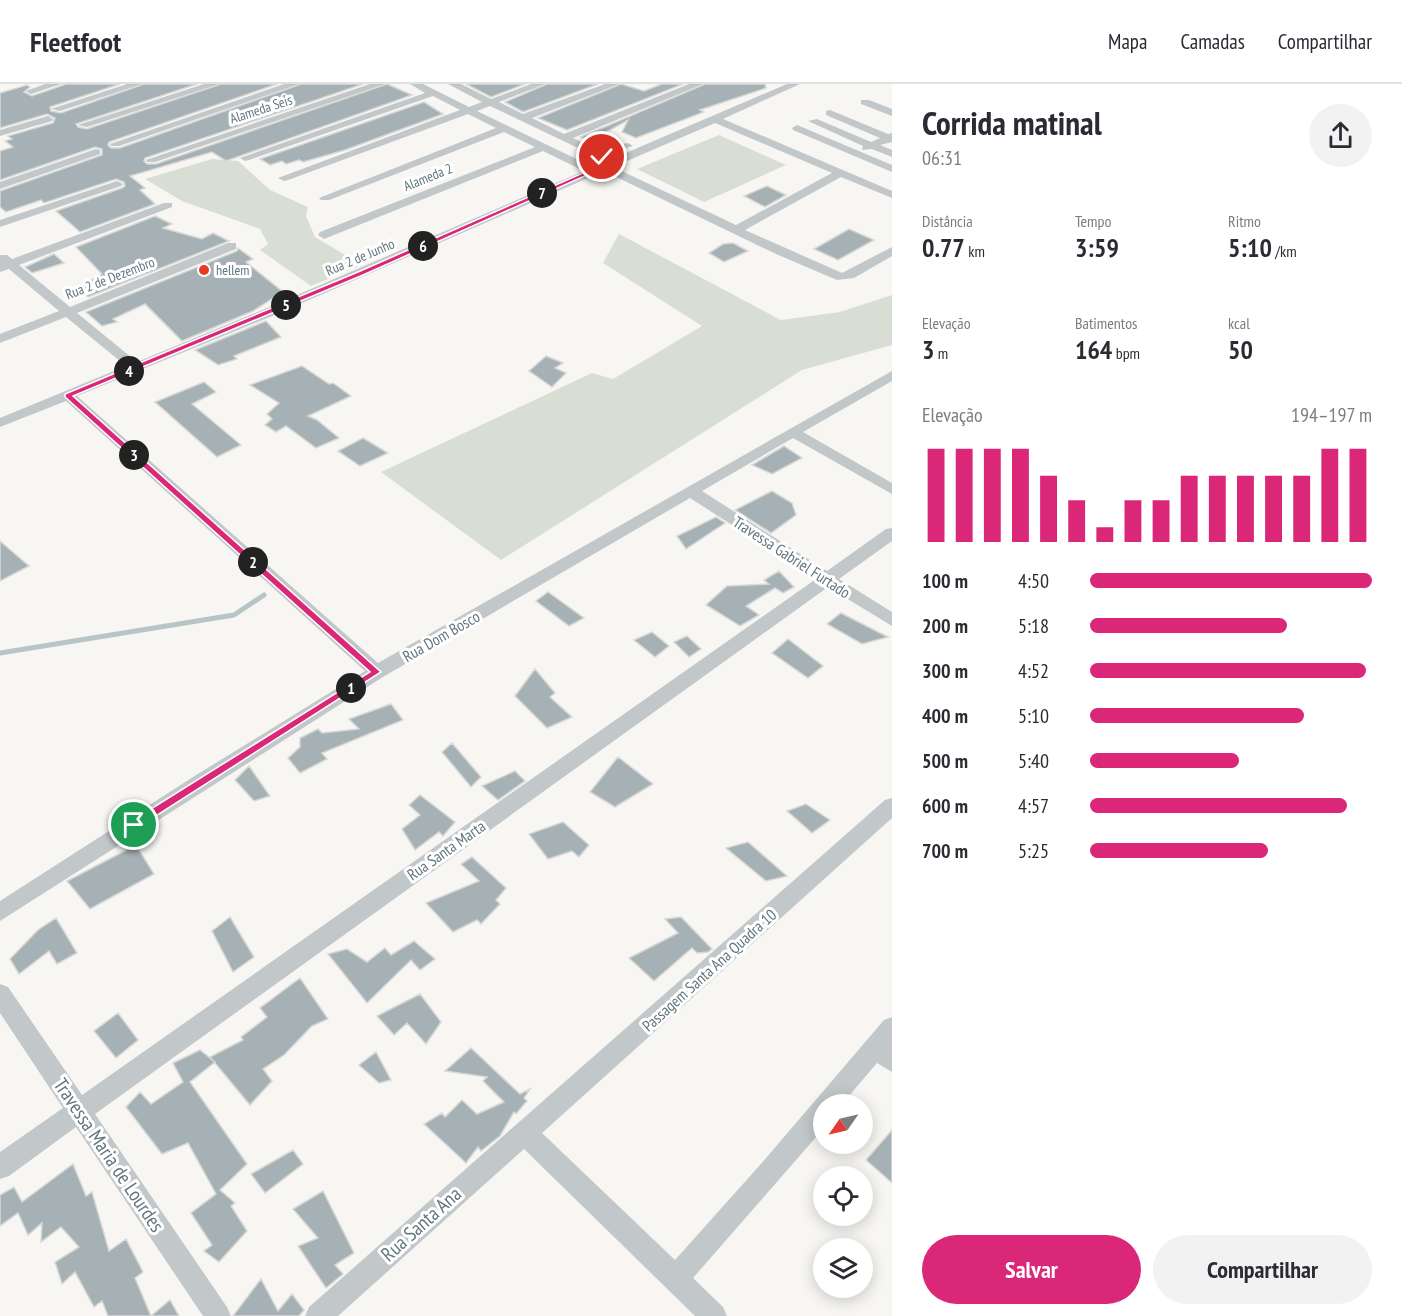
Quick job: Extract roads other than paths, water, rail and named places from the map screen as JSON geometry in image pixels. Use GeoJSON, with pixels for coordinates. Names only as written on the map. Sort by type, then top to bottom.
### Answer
{"type":"FeatureCollection","features":[{"type":"Feature","properties":{"kind":"street"},"geometry":{"type":"LineString","coordinates":[[31,91],[56,84]]}},
{"type":"Feature","properties":{"kind":"street"},"geometry":{"type":"LineString","coordinates":[[56,109],[137,84]]}},
{"type":"Feature","properties":{"kind":"street"},"geometry":{"type":"LineString","coordinates":[[82,125],[214,84]]}},
{"type":"Feature","properties":{"kind":"street"},"geometry":{"type":"LineString","coordinates":[[115,144],[294,84]]}},
{"type":"Feature","properties":{"kind":"street","name":"Alameda Seis"},"geometry":{"type":"LineString","coordinates":[[152,160],[380,84]]}},
{"type":"Feature","properties":{"kind":"street"},"geometry":{"type":"LineString","coordinates":[[414,84],[573,161],[603,166],[780,251],[841,277],[850,275],[892,251]]}},
{"type":"Feature","properties":{"kind":"street"},"geometry":{"type":"LineString","coordinates":[[456,84],[592,152],[603,166]]}},
{"type":"Feature","properties":{"kind":"street"},"geometry":{"type":"LineString","coordinates":[[284,178],[540,84]]}},
{"type":"Feature","properties":{"kind":"street"},"geometry":{"type":"LineString","coordinates":[[524,118],[614,84]]}},
{"type":"Feature","properties":{"kind":"street"},"geometry":{"type":"LineString","coordinates":[[564,138],[698,84]]}},
{"type":"Feature","properties":{"kind":"street"},"geometry":{"type":"LineString","coordinates":[[573,161],[592,152],[615,150],[632,145],[777,84]]}},
{"type":"Feature","properties":{"kind":"street","name":"Rua 2 de Junho"},"geometry":{"type":"LineString","coordinates":[[0,423],[423,246],[795,84]]}},
{"type":"Feature","properties":{"kind":"street"},"geometry":{"type":"LineString","coordinates":[[245,158],[433,93]]}},
{"type":"Feature","properties":{"kind":"street"},"geometry":{"type":"LineString","coordinates":[[865,102],[892,112]]}},
{"type":"Feature","properties":{"kind":"street"},"geometry":{"type":"LineString","coordinates":[[830,113],[891,137]]}},
{"type":"Feature","properties":{"kind":"street"},"geometry":{"type":"LineString","coordinates":[[715,118],[826,167],[839,167],[892,184]]}},
{"type":"Feature","properties":{"kind":"street"},"geometry":{"type":"LineString","coordinates":[[0,133],[48,119]]}},
{"type":"Feature","properties":{"kind":"street"},"geometry":{"type":"LineString","coordinates":[[813,121],[892,154]]}},
{"type":"Feature","properties":{"kind":"street"},"geometry":{"type":"LineString","coordinates":[[325,198],[504,128]]}},
{"type":"Feature","properties":{"kind":"street"},"geometry":{"type":"LineString","coordinates":[[797,128],[892,169]]}},
{"type":"Feature","properties":{"kind":"street"},"geometry":{"type":"LineString","coordinates":[[780,136],[892,195]]}},
{"type":"Feature","properties":{"kind":"street"},"geometry":{"type":"LineString","coordinates":[[736,230],[839,167],[855,153],[891,137]]}},
{"type":"Feature","properties":{"kind":"street","name":"Alameda 2"},"geometry":{"type":"LineString","coordinates":[[324,235],[544,147]]}},
{"type":"Feature","properties":{"kind":"street"},"geometry":{"type":"LineString","coordinates":[[0,186],[96,152]]}},
{"type":"Feature","properties":{"kind":"street"},"geometry":{"type":"LineString","coordinates":[[398,245],[568,172],[574,169],[573,161]]}},
{"type":"Feature","properties":{"kind":"street"},"geometry":{"type":"LineString","coordinates":[[0,224],[117,184]]}},
{"type":"Feature","properties":{"kind":"street"},"geometry":{"type":"LineString","coordinates":[[3,263],[168,205]]}},
{"type":"Feature","properties":{"kind":"street","name":"Rua 2 de Dezembro"},"geometry":{"type":"LineString","coordinates":[[0,339],[231,246]]}},
{"type":"Feature","properties":{"kind":"street"},"geometry":{"type":"LineString","coordinates":[[3,263],[136,368]]}},
{"type":"Feature","properties":{"kind":"street","name":"Rua Dom Bosco"},"geometry":{"type":"LineString","coordinates":[[0,912],[200,782],[377,672],[892,375]]}},
{"type":"Feature","properties":{"kind":"street"},"geometry":{"type":"LineString","coordinates":[[68,395],[377,672]]}},
{"type":"Feature","properties":{"kind":"street"},"geometry":{"type":"LineString","coordinates":[[794,433],[892,489]]}},
{"type":"Feature","properties":{"kind":"street","name":"Travessa Gabriel Furtado"},"geometry":{"type":"LineString","coordinates":[[692,492],[892,621]]}},
{"type":"Feature","properties":{"kind":"street","name":"Rua Santa Marta"},"geometry":{"type":"LineString","coordinates":[[0,1167],[892,533]]}},
{"type":"Feature","properties":{"kind":"street","name":"Passagem Santa Ana Quadra 10"},"geometry":{"type":"LineString","coordinates":[[524,1132],[630,1041],[892,806]]}},
{"type":"Feature","properties":{"kind":"street","name":"Travessa Maria de Lourdes"},"geometry":{"type":"LineString","coordinates":[[0,994],[218,1316]]}},
{"type":"Feature","properties":{"kind":"street"},"geometry":{"type":"LineString","coordinates":[[838,1094],[883,1054],[892,1027]]}},
{"type":"Feature","properties":{"kind":"street"},"geometry":{"type":"LineString","coordinates":[[676,1278],[813,1121]]}},
{"type":"Feature","properties":{"kind":"street"},"geometry":{"type":"LineString","coordinates":[[524,1132],[714,1316]]}},
{"type":"Feature","properties":{"kind":"street","name":"Rua Santa Ana"},"geometry":{"type":"LineString","coordinates":[[318,1316],[524,1132]]}},
{"type":"Feature","properties":{"kind":"waterway"},"geometry":{"type":"LineString","coordinates":[[0,653],[234,615],[264,595]]}},
{"type":"Feature","properties":{"kind":"place","name":"hellem"},"geometry":{"type":"Point","coordinates":[204,270]}}]}
